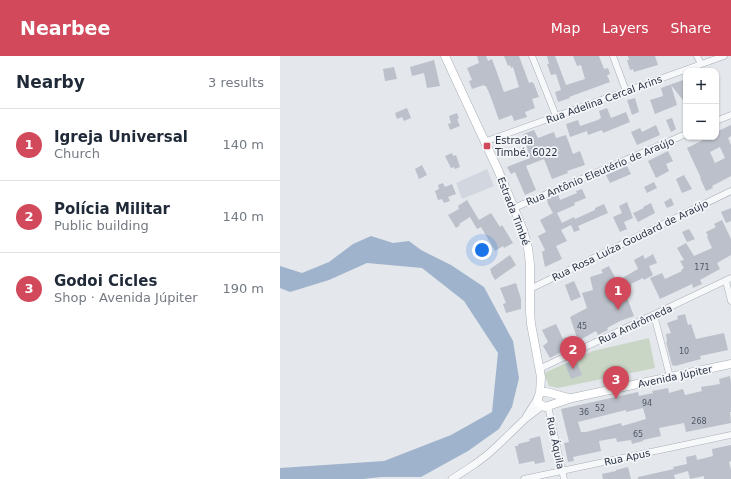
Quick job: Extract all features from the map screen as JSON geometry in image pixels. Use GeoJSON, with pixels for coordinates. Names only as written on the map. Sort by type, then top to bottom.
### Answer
{"type":"FeatureCollection","features":[{"type":"Feature","properties":{"kind":"main road","name":"Estrada Timbé"},"geometry":{"type":"LineString","coordinates":[[445,56],[523,230],[528,248],[530,264],[531,324],[543,394],[538,402],[547,406]]}},
{"type":"Feature","properties":{"kind":"main road","name":"Avenida Júpiter"},"geometry":{"type":"LineString","coordinates":[[547,406],[572,398],[731,364]]}},
{"type":"Feature","properties":{"kind":"main road","name":"Avenida Júpiter"},"geometry":{"type":"LineString","coordinates":[[543,394],[572,398]]}},
{"type":"Feature","properties":{"kind":"main road"},"geometry":{"type":"LineString","coordinates":[[543,394],[552,399],[547,406]]}},
{"type":"Feature","properties":{"kind":"street"},"geometry":{"type":"LineString","coordinates":[[532,56],[556,116]]}},
{"type":"Feature","properties":{"kind":"street"},"geometry":{"type":"LineString","coordinates":[[613,56],[626,91]]}},
{"type":"Feature","properties":{"kind":"street"},"geometry":{"type":"LineString","coordinates":[[697,56],[701,64]]}},
{"type":"Feature","properties":{"kind":"street","name":"Rua Adelina Cercal Arins"},"geometry":{"type":"LineString","coordinates":[[484,142],[724,56]]}},
{"type":"Feature","properties":{"kind":"street"},"geometry":{"type":"LineString","coordinates":[[719,120],[731,114]]}},
{"type":"Feature","properties":{"kind":"street","name":"Rua Antônio Eleutério de Araújo"},"geometry":{"type":"LineString","coordinates":[[514,208],[683,135]]}},
{"type":"Feature","properties":{"kind":"street","name":"Rua Rosa Luíza Goudard de Araújo"},"geometry":{"type":"LineString","coordinates":[[530,289],[731,191]]}},
{"type":"Feature","properties":{"kind":"street"},"geometry":{"type":"LineString","coordinates":[[729,280],[731,301]]}},
{"type":"Feature","properties":{"kind":"street","name":"Rua Andrômeda"},"geometry":{"type":"LineString","coordinates":[[540,373],[654,315],[729,280]]}},
{"type":"Feature","properties":{"kind":"street"},"geometry":{"type":"LineString","coordinates":[[654,315],[670,377]]}},
{"type":"Feature","properties":{"kind":"street"},"geometry":{"type":"LineString","coordinates":[[452,479],[475,464],[497,446],[525,419],[543,394]]}},
{"type":"Feature","properties":{"kind":"street"},"geometry":{"type":"LineString","coordinates":[[525,419],[547,406]]}},
{"type":"Feature","properties":{"kind":"street","name":"Rua Áquila"},"geometry":{"type":"LineString","coordinates":[[547,406],[564,479]]}},
{"type":"Feature","properties":{"kind":"street","name":"Rua Apus"},"geometry":{"type":"LineString","coordinates":[[524,479],[731,435]]}},
{"type":"Feature","properties":{"kind":"shaded area"},"geometry":{"type":"Polygon","coordinates":[[[487,169],[494,186],[462,199],[456,183],[487,169]]]}},
{"type":"Feature","properties":{"kind":"green space"},"geometry":{"type":"Polygon","coordinates":[[[649,338],[655,368],[558,388],[549,386],[544,373],[593,351],[649,338]]]}},
{"type":"Feature","properties":{"kind":"water"},"geometry":{"type":"Polygon","coordinates":[[[371,236],[393,243],[409,241],[421,250],[451,265],[484,287],[513,341],[519,378],[512,407],[499,429],[468,451],[421,477],[280,479],[280,468],[384,461],[451,435],[492,412],[498,353],[464,301],[422,268],[367,263],[329,280],[290,292],[280,288],[280,266],[302,273],[329,262],[353,244],[371,236]]]}},
{"type":"Feature","properties":{"kind":"building"},"geometry":{"type":"Polygon","coordinates":[[[477,56],[486,56],[488,61],[492,59],[504,92],[519,87],[513,67],[511,68],[510,65],[508,66],[504,56],[519,56],[529,83],[532,82],[534,84],[539,97],[532,99],[535,108],[525,112],[527,117],[514,121],[512,115],[499,120],[486,86],[484,85],[472,89],[469,81],[472,80],[467,68],[479,63],[477,56]]]}},
{"type":"Feature","properties":{"kind":"building"},"geometry":{"type":"Polygon","coordinates":[[[547,56],[555,56],[566,85],[585,79],[581,65],[577,66],[573,56],[599,56],[604,69],[608,68],[610,74],[607,75],[610,82],[558,102],[555,92],[561,90],[556,74],[551,75],[547,64],[549,64],[547,56]]]}},
{"type":"Feature","properties":{"kind":"building"},"geometry":{"type":"Polygon","coordinates":[[[628,56],[655,56],[658,65],[634,72],[633,69],[630,70],[627,60],[629,60],[628,56]]]}},
{"type":"Feature","properties":{"kind":"building"},"geometry":{"type":"Polygon","coordinates":[[[434,60],[440,86],[427,88],[424,73],[412,76],[410,67],[434,60]]]}},
{"type":"Feature","properties":{"kind":"building"},"geometry":{"type":"Polygon","coordinates":[[[394,67],[397,79],[385,81],[383,69],[394,67]]]}},
{"type":"Feature","properties":{"kind":"building"},"geometry":{"type":"Polygon","coordinates":[[[683,80],[683,100],[671,85],[677,105],[655,114],[650,100],[663,96],[661,88],[683,80]]]}},
{"type":"Feature","properties":{"kind":"building"},"geometry":{"type":"Polygon","coordinates":[[[635,98],[639,112],[632,115],[627,100],[635,98]]]}},
{"type":"Feature","properties":{"kind":"building"},"geometry":{"type":"Polygon","coordinates":[[[407,108],[411,118],[404,121],[402,117],[397,119],[395,113],[407,108]]]}},
{"type":"Feature","properties":{"kind":"building"},"geometry":{"type":"Polygon","coordinates":[[[607,108],[611,118],[626,112],[630,122],[603,133],[602,130],[588,135],[587,131],[570,137],[566,124],[578,120],[580,126],[598,120],[601,118],[599,111],[607,108]]]}},
{"type":"Feature","properties":{"kind":"building"},"geometry":{"type":"Polygon","coordinates":[[[457,113],[459,119],[457,119],[460,126],[450,130],[448,124],[451,123],[449,116],[457,113]]]}},
{"type":"Feature","properties":{"kind":"building"},"geometry":{"type":"Polygon","coordinates":[[[672,118],[676,129],[671,132],[666,120],[672,118]]]}},
{"type":"Feature","properties":{"kind":"building"},"geometry":{"type":"Polygon","coordinates":[[[656,125],[660,135],[637,145],[631,132],[640,128],[642,132],[656,125]]]}},
{"type":"Feature","properties":{"kind":"building"},"geometry":{"type":"Polygon","coordinates":[[[731,125],[731,136],[728,138],[731,145],[731,176],[712,186],[713,188],[706,191],[687,148],[703,140],[719,140],[719,131],[731,125]],[[720,147],[710,152],[715,163],[725,158],[720,147]]]}},
{"type":"Feature","properties":{"kind":"building"},"geometry":{"type":"Polygon","coordinates":[[[534,130],[538,138],[554,132],[556,138],[566,135],[573,154],[580,151],[585,165],[567,171],[568,173],[552,179],[544,159],[526,166],[536,190],[525,195],[515,172],[511,174],[507,167],[530,158],[523,134],[534,130]]]}},
{"type":"Feature","properties":{"kind":"building"},"geometry":{"type":"Polygon","coordinates":[[[668,151],[673,161],[666,164],[669,171],[656,178],[648,161],[668,151]]]}},
{"type":"Feature","properties":{"kind":"building"},"geometry":{"type":"Polygon","coordinates":[[[452,153],[453,156],[456,155],[460,167],[455,169],[454,167],[451,168],[445,156],[452,153]]]}},
{"type":"Feature","properties":{"kind":"building"},"geometry":{"type":"Polygon","coordinates":[[[422,165],[427,175],[419,179],[415,169],[422,165]]]}},
{"type":"Feature","properties":{"kind":"building"},"geometry":{"type":"Polygon","coordinates":[[[627,166],[631,174],[610,183],[606,175],[627,166]]]}},
{"type":"Feature","properties":{"kind":"building"},"geometry":{"type":"Polygon","coordinates":[[[684,175],[692,189],[682,193],[676,179],[684,175]]]}},
{"type":"Feature","properties":{"kind":"building"},"geometry":{"type":"Polygon","coordinates":[[[654,182],[657,188],[647,193],[644,187],[654,182]]]}},
{"type":"Feature","properties":{"kind":"building"},"geometry":{"type":"Polygon","coordinates":[[[443,183],[445,187],[452,184],[456,194],[448,197],[450,201],[444,203],[442,199],[438,200],[435,191],[439,189],[438,185],[443,183]]]}},
{"type":"Feature","properties":{"kind":"building"},"geometry":{"type":"Polygon","coordinates":[[[582,189],[586,198],[557,213],[562,223],[595,210],[595,208],[604,204],[608,213],[578,226],[580,230],[574,232],[571,225],[561,230],[567,241],[556,246],[562,259],[545,267],[542,252],[545,250],[538,236],[546,232],[540,220],[553,213],[547,199],[558,194],[560,200],[577,193],[576,191],[582,189]]]}},
{"type":"Feature","properties":{"kind":"building"},"geometry":{"type":"Polygon","coordinates":[[[671,198],[674,205],[667,208],[664,202],[671,198]]]}},
{"type":"Feature","properties":{"kind":"building"},"geometry":{"type":"Polygon","coordinates":[[[467,200],[479,220],[491,213],[500,227],[502,225],[513,243],[504,248],[503,246],[495,251],[481,227],[477,229],[470,217],[459,224],[460,225],[456,228],[448,215],[459,209],[458,206],[467,200]]]}},
{"type":"Feature","properties":{"kind":"building"},"geometry":{"type":"Polygon","coordinates":[[[627,202],[633,218],[624,222],[627,229],[620,232],[613,217],[622,213],[619,206],[627,202]]]}},
{"type":"Feature","properties":{"kind":"building"},"geometry":{"type":"Polygon","coordinates":[[[651,203],[655,213],[638,222],[633,213],[651,203]]]}},
{"type":"Feature","properties":{"kind":"building"},"geometry":{"type":"Polygon","coordinates":[[[731,208],[731,221],[726,223],[721,212],[731,208]]]}},
{"type":"Feature","properties":{"kind":"building"},"geometry":{"type":"Polygon","coordinates":[[[722,220],[731,239],[731,255],[717,263],[720,269],[700,280],[702,284],[693,288],[692,284],[660,299],[650,278],[662,273],[665,279],[682,271],[681,270],[684,268],[680,261],[684,260],[677,248],[686,243],[694,256],[712,248],[706,232],[716,227],[714,224],[722,220]]]}},
{"type":"Feature","properties":{"kind":"building"},"geometry":{"type":"Polygon","coordinates":[[[689,229],[695,239],[687,242],[682,232],[689,229]]]}},
{"type":"Feature","properties":{"kind":"building"},"geometry":{"type":"Polygon","coordinates":[[[653,254],[657,263],[649,266],[653,275],[644,280],[643,278],[631,284],[632,286],[624,290],[634,316],[620,321],[598,335],[596,331],[578,341],[570,317],[587,308],[582,293],[593,290],[590,277],[603,273],[601,270],[609,266],[617,281],[638,269],[634,260],[643,255],[645,259],[653,254]]]}},
{"type":"Feature","properties":{"kind":"building"},"geometry":{"type":"Polygon","coordinates":[[[510,255],[516,265],[495,280],[490,269],[510,255]]]}},
{"type":"Feature","properties":{"kind":"building"},"geometry":{"type":"Polygon","coordinates":[[[574,281],[581,297],[571,301],[565,285],[574,281]]]}},
{"type":"Feature","properties":{"kind":"building"},"geometry":{"type":"Polygon","coordinates":[[[516,283],[521,299],[521,309],[506,313],[503,304],[506,303],[500,288],[516,283]]]}},
{"type":"Feature","properties":{"kind":"building"},"geometry":{"type":"Polygon","coordinates":[[[685,314],[688,325],[691,324],[696,339],[724,333],[728,350],[700,356],[701,359],[675,366],[672,365],[666,342],[666,334],[671,333],[667,323],[678,319],[677,316],[685,314]]]}},
{"type":"Feature","properties":{"kind":"building"},"geometry":{"type":"Polygon","coordinates":[[[556,324],[563,339],[566,337],[571,347],[550,358],[543,346],[548,342],[542,330],[556,324]]]}},
{"type":"Feature","properties":{"kind":"building"},"geometry":{"type":"Polygon","coordinates":[[[576,360],[582,375],[571,379],[565,364],[576,360]]]}},
{"type":"Feature","properties":{"kind":"building"},"geometry":{"type":"Polygon","coordinates":[[[730,376],[731,423],[686,432],[684,423],[659,428],[661,436],[632,444],[631,440],[617,442],[616,438],[599,441],[601,451],[573,457],[574,461],[568,462],[564,443],[569,442],[561,409],[638,392],[639,396],[653,393],[652,391],[668,388],[669,393],[683,389],[685,395],[702,391],[701,387],[720,384],[719,379],[730,376]],[[643,408],[626,412],[626,410],[578,422],[581,432],[586,432],[621,423],[622,426],[646,419],[643,408]]]}},
{"type":"Feature","properties":{"kind":"building"},"geometry":{"type":"Polygon","coordinates":[[[540,436],[545,462],[535,464],[534,461],[519,464],[515,446],[530,441],[529,439],[540,436]]]}},
{"type":"Feature","properties":{"kind":"building"},"geometry":{"type":"Polygon","coordinates":[[[731,445],[731,461],[729,462],[731,479],[704,479],[704,476],[690,479],[688,471],[674,475],[675,479],[638,479],[638,477],[674,469],[673,467],[687,464],[686,457],[696,455],[697,460],[713,456],[712,449],[731,445]]]}},
{"type":"Feature","properties":{"kind":"building"},"geometry":{"type":"Polygon","coordinates":[[[628,467],[631,479],[603,479],[602,474],[628,467]]]}},
{"type":"Feature","properties":{"kind":"place","name":"Estrada Timbé, 6022"},"geometry":{"type":"Point","coordinates":[487,146]}},
{"type":"Feature","properties":{"kind":"place","name":"Igreja Universal"},"geometry":{"type":"Point","coordinates":[618,310]}},
{"type":"Feature","properties":{"kind":"place","name":"Polícia Militar"},"geometry":{"type":"Point","coordinates":[573,369]}},
{"type":"Feature","properties":{"kind":"place","name":"Godoi Cicles"},"geometry":{"type":"Point","coordinates":[616,399]}}]}
